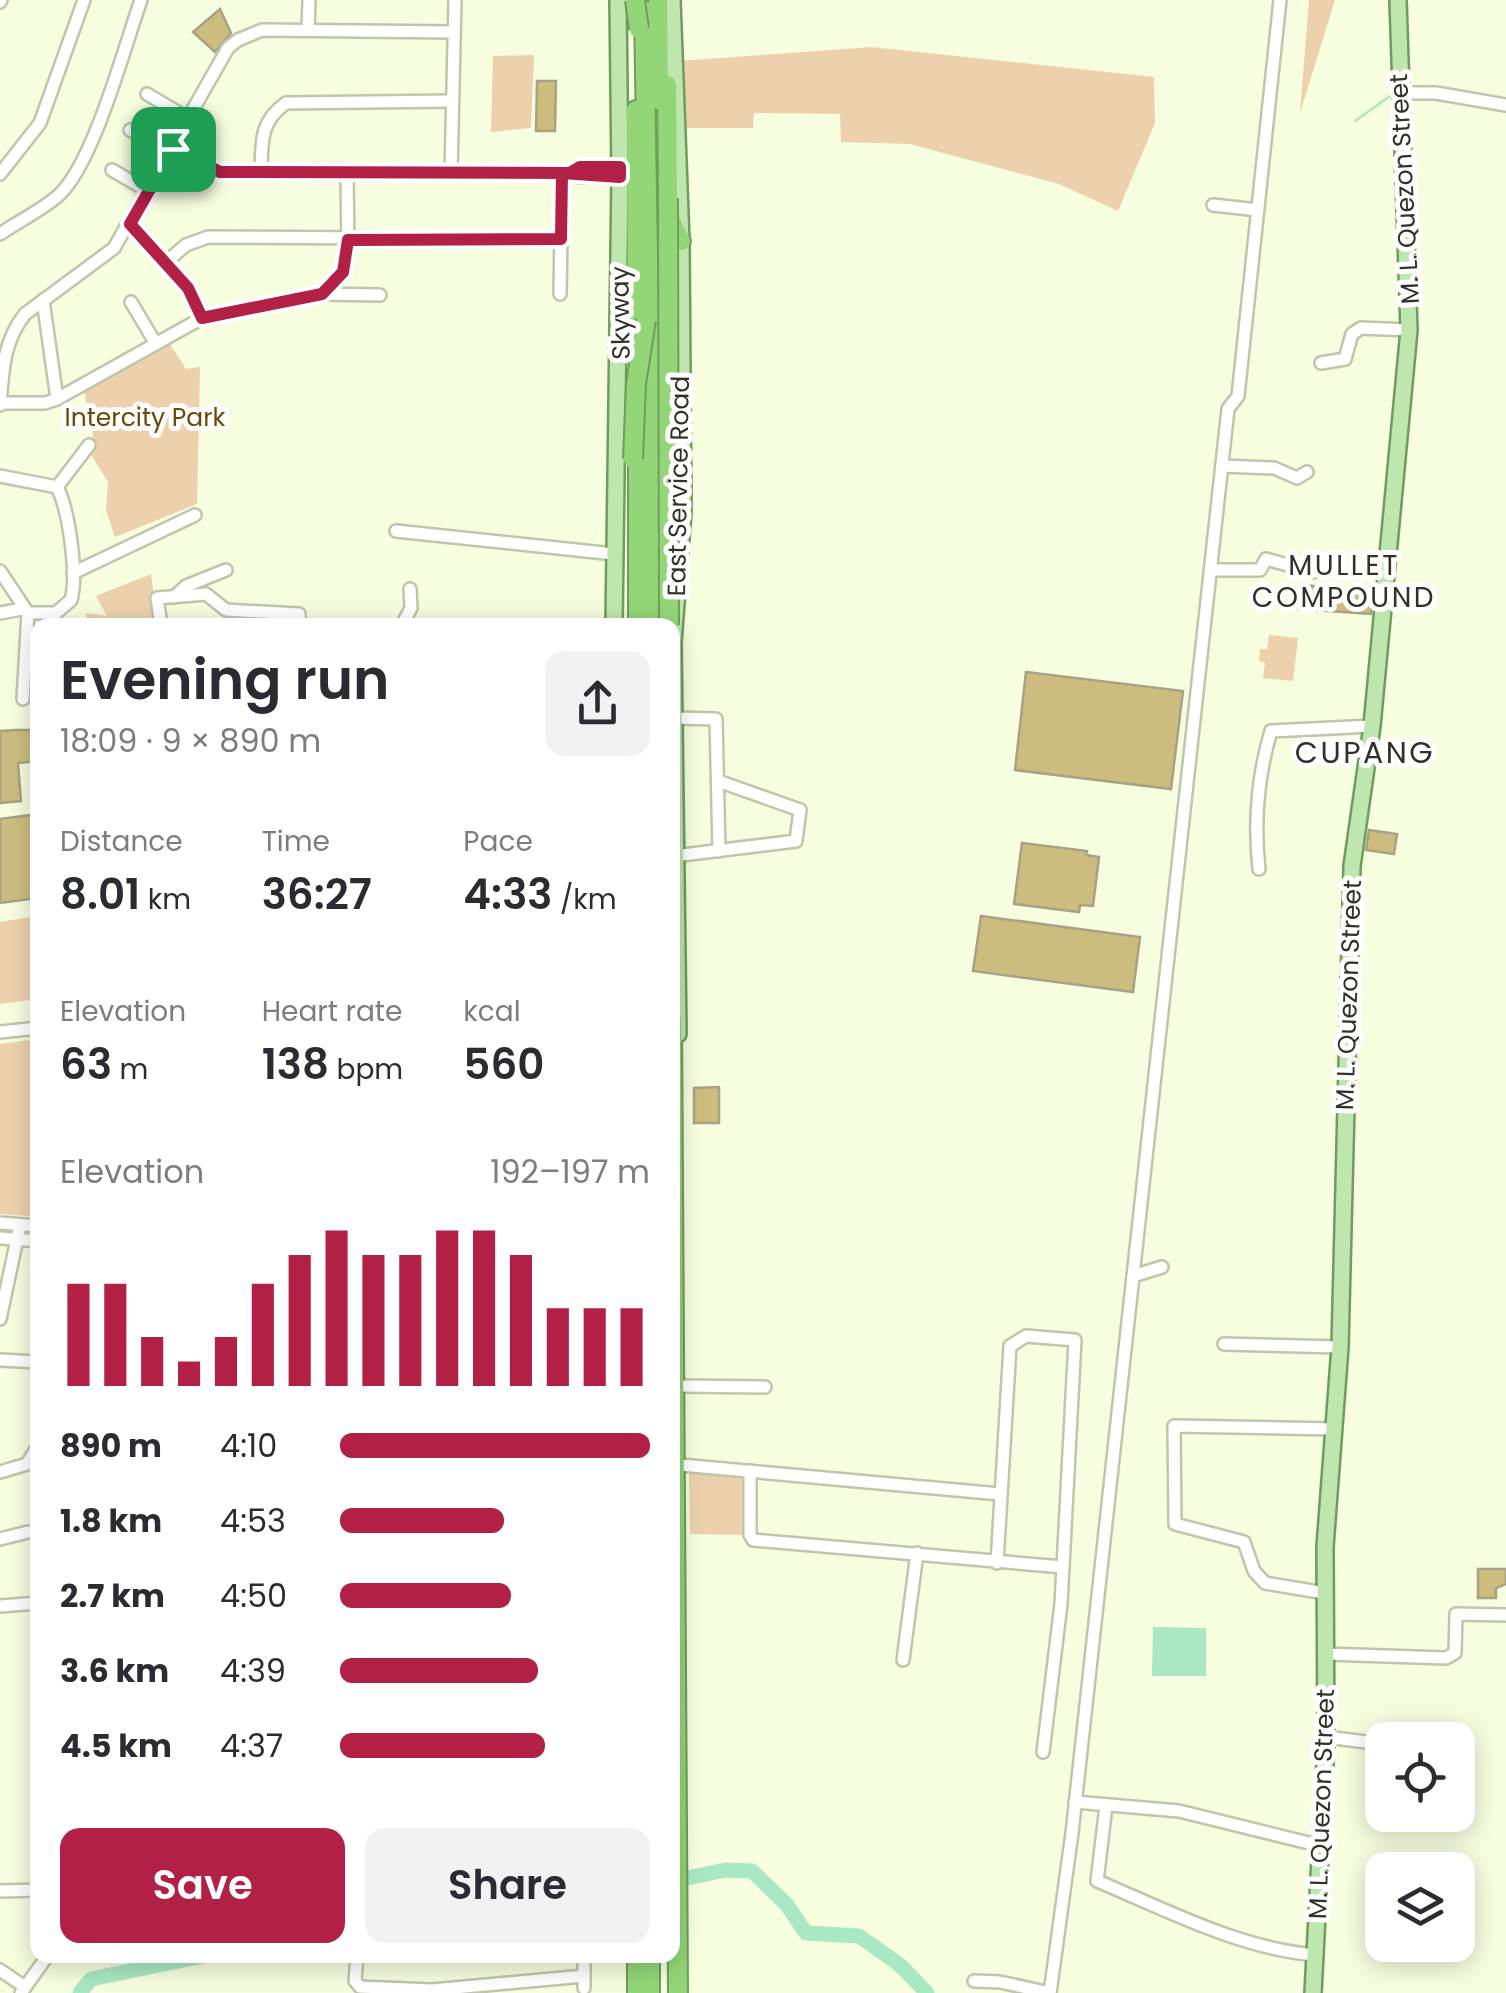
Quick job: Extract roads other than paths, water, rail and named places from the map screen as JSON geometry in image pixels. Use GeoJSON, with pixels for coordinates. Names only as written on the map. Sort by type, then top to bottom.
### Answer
{"type":"FeatureCollection","features":[{"type":"Feature","properties":{"kind":"highway","name":"Skyway"},"geometry":{"type":"LineString","coordinates":[[635,0],[639,28],[646,320],[642,618]]}},
{"type":"Feature","properties":{"kind":"highway"},"geometry":{"type":"LineString","coordinates":[[635,0],[642,618]]}},
{"type":"Feature","properties":{"kind":"highway","name":"Skyway"},"geometry":{"type":"LineString","coordinates":[[642,0],[658,618]]}},
{"type":"Feature","properties":{"kind":"highway"},"geometry":{"type":"LineString","coordinates":[[658,618],[665,0]]}},
{"type":"Feature","properties":{"kind":"highway"},"geometry":{"type":"LineString","coordinates":[[664,198],[681,241]]}},
{"type":"Feature","properties":{"kind":"highway"},"geometry":{"type":"LineString","coordinates":[[664,198],[669,618]]}},
{"type":"Feature","properties":{"kind":"highway"},"geometry":{"type":"LineString","coordinates":[[628,618],[628,514],[636,384],[646,320]]}},
{"type":"Feature","properties":{"kind":"highway"},"geometry":{"type":"LineString","coordinates":[[680,1885],[681,1993]]}},
{"type":"Feature","properties":{"kind":"highway"},"geometry":{"type":"LineString","coordinates":[[635,1963],[635,1993]]}},
{"type":"Feature","properties":{"kind":"highway"},"geometry":{"type":"LineString","coordinates":[[655,1963],[655,1993]]}},
{"type":"Feature","properties":{"kind":"highway"},"geometry":{"type":"LineString","coordinates":[[669,1963],[670,1993]]}},
{"type":"Feature","properties":{"kind":"main road"},"geometry":{"type":"LineString","coordinates":[[614,618],[620,172],[618,0]]}},
{"type":"Feature","properties":{"kind":"main road","name":"East Service Road"},"geometry":{"type":"LineString","coordinates":[[665,0],[681,241],[682,512],[674,618]]}},
{"type":"Feature","properties":{"kind":"main road","name":"M. L. Quezon Street"},"geometry":{"type":"LineString","coordinates":[[1312,1993],[1326,1737],[1325,1594],[1340,1347],[1352,866],[1372,726],[1409,330],[1398,93],[1398,0]]}},
{"type":"Feature","properties":{"kind":"main road","name":"East Service Road"},"geometry":{"type":"LineString","coordinates":[[680,1386],[681,1993]]}},
{"type":"Feature","properties":{"kind":"street"},"geometry":{"type":"LineString","coordinates":[[0,174],[40,123],[84,0]]}},
{"type":"Feature","properties":{"kind":"street"},"geometry":{"type":"LineString","coordinates":[[0,234],[57,196],[74,175],[90,144],[141,0]]}},
{"type":"Feature","properties":{"kind":"street"},"geometry":{"type":"LineString","coordinates":[[308,30],[309,0]]}},
{"type":"Feature","properties":{"kind":"street"},"geometry":{"type":"LineString","coordinates":[[451,174],[455,0]]}},
{"type":"Feature","properties":{"kind":"street"},"geometry":{"type":"LineString","coordinates":[[974,1982],[1050,1993],[1075,1802],[1228,409],[1238,396],[1280,0]]}},
{"type":"Feature","properties":{"kind":"street"},"geometry":{"type":"LineString","coordinates":[[380,295],[322,294],[202,318],[58,399],[45,404],[0,404],[8,338],[25,314],[114,248],[228,48],[262,30],[454,32]]}},
{"type":"Feature","properties":{"kind":"street"},"geometry":{"type":"LineString","coordinates":[[1398,93],[1436,93],[1506,105]]}},
{"type":"Feature","properties":{"kind":"street"},"geometry":{"type":"LineString","coordinates":[[147,94],[190,119]]}},
{"type":"Feature","properties":{"kind":"street"},"geometry":{"type":"LineString","coordinates":[[260,174],[262,127],[271,113],[286,103],[452,100]]}},
{"type":"Feature","properties":{"kind":"street"},"geometry":{"type":"LineString","coordinates":[[130,130],[211,170],[260,174],[451,174],[566,173],[580,167],[620,172]]}},
{"type":"Feature","properties":{"kind":"street"},"geometry":{"type":"LineString","coordinates":[[112,170],[148,191]]}},
{"type":"Feature","properties":{"kind":"street"},"geometry":{"type":"LineString","coordinates":[[560,294],[566,173]]}},
{"type":"Feature","properties":{"kind":"street"},"geometry":{"type":"LineString","coordinates":[[322,294],[343,272],[348,240],[347,174]]}},
{"type":"Feature","properties":{"kind":"street"},"geometry":{"type":"LineString","coordinates":[[1213,205],[1258,210]]}},
{"type":"Feature","properties":{"kind":"street"},"geometry":{"type":"LineString","coordinates":[[130,224],[188,288],[202,318]]}},
{"type":"Feature","properties":{"kind":"street"},"geometry":{"type":"LineString","coordinates":[[166,262],[186,245],[208,237],[561,239]]}},
{"type":"Feature","properties":{"kind":"street"},"geometry":{"type":"LineString","coordinates":[[43,300],[58,399]]}},
{"type":"Feature","properties":{"kind":"street"},"geometry":{"type":"LineString","coordinates":[[131,302],[156,344]]}},
{"type":"Feature","properties":{"kind":"street"},"geometry":{"type":"LineString","coordinates":[[1322,363],[1345,359],[1352,334],[1361,328],[1409,330]]}},
{"type":"Feature","properties":{"kind":"street"},"geometry":{"type":"LineString","coordinates":[[56,487],[89,445]]}},
{"type":"Feature","properties":{"kind":"street"},"geometry":{"type":"LineString","coordinates":[[1222,466],[1274,468],[1297,478],[1308,472]]}},
{"type":"Feature","properties":{"kind":"street"},"geometry":{"type":"LineString","coordinates":[[0,476],[56,487],[64,500],[73,573],[71,600],[59,618]]}},
{"type":"Feature","properties":{"kind":"street"},"geometry":{"type":"LineString","coordinates":[[73,573],[192,517]]}},
{"type":"Feature","properties":{"kind":"street"},"geometry":{"type":"LineString","coordinates":[[396,530],[614,554]]}},
{"type":"Feature","properties":{"kind":"street"},"geometry":{"type":"LineString","coordinates":[[1212,570],[1260,570],[1266,559],[1313,572]]}},
{"type":"Feature","properties":{"kind":"street"},"geometry":{"type":"LineString","coordinates":[[174,597],[226,570]]}},
{"type":"Feature","properties":{"kind":"street"},"geometry":{"type":"LineString","coordinates":[[0,571],[25,611],[23,699]]}},
{"type":"Feature","properties":{"kind":"street"},"geometry":{"type":"LineString","coordinates":[[204,579],[206,594],[226,610],[298,614],[299,618]]}},
{"type":"Feature","properties":{"kind":"street"},"geometry":{"type":"LineString","coordinates":[[405,618],[410,608],[410,589]]}},
{"type":"Feature","properties":{"kind":"street"},"geometry":{"type":"LineString","coordinates":[[160,618],[157,598],[206,594]]}},
{"type":"Feature","properties":{"kind":"street"},"geometry":{"type":"LineString","coordinates":[[0,613],[25,611],[54,618]]}},
{"type":"Feature","properties":{"kind":"street"},"geometry":{"type":"LineString","coordinates":[[680,718],[716,719],[720,852]]}},
{"type":"Feature","properties":{"kind":"street"},"geometry":{"type":"LineString","coordinates":[[1260,869],[1256,842],[1264,756],[1271,731],[1372,726]]}},
{"type":"Feature","properties":{"kind":"street"},"geometry":{"type":"LineString","coordinates":[[680,855],[796,841],[800,810],[718,781]]}},
{"type":"Feature","properties":{"kind":"street"},"geometry":{"type":"LineString","coordinates":[[0,1032],[30,1029]]}},
{"type":"Feature","properties":{"kind":"street"},"geometry":{"type":"LineString","coordinates":[[0,1223],[30,1225]]}},
{"type":"Feature","properties":{"kind":"street"},"geometry":{"type":"LineString","coordinates":[[0,1319],[20,1224]]}},
{"type":"Feature","properties":{"kind":"street"},"geometry":{"type":"LineString","coordinates":[[0,1238],[30,1241]]}},
{"type":"Feature","properties":{"kind":"street"},"geometry":{"type":"LineString","coordinates":[[1133,1276],[1162,1267]]}},
{"type":"Feature","properties":{"kind":"street"},"geometry":{"type":"LineString","coordinates":[[997,1563],[1010,1346],[1026,1336],[1075,1340],[1063,1567],[1043,1752]]}},
{"type":"Feature","properties":{"kind":"street"},"geometry":{"type":"LineString","coordinates":[[1224,1344],[1340,1347]]}},
{"type":"Feature","properties":{"kind":"street"},"geometry":{"type":"LineString","coordinates":[[0,1360],[30,1362]]}},
{"type":"Feature","properties":{"kind":"street"},"geometry":{"type":"LineString","coordinates":[[680,1386],[765,1387]]}},
{"type":"Feature","properties":{"kind":"street"},"geometry":{"type":"LineString","coordinates":[[1325,1594],[1265,1584],[1254,1572],[1244,1542],[1175,1524],[1174,1426],[1334,1429]]}},
{"type":"Feature","properties":{"kind":"street"},"geometry":{"type":"LineString","coordinates":[[0,1472],[27,1464],[30,1459]]}},
{"type":"Feature","properties":{"kind":"street"},"geometry":{"type":"LineString","coordinates":[[681,1465],[1000,1494]]}},
{"type":"Feature","properties":{"kind":"street"},"geometry":{"type":"LineString","coordinates":[[750,1471],[750,1535],[754,1540],[1063,1567]]}},
{"type":"Feature","properties":{"kind":"street"},"geometry":{"type":"LineString","coordinates":[[0,1539],[28,1532]]}},
{"type":"Feature","properties":{"kind":"street"},"geometry":{"type":"LineString","coordinates":[[903,1660],[917,1553]]}},
{"type":"Feature","properties":{"kind":"street"},"geometry":{"type":"LineString","coordinates":[[0,1606],[30,1603]]}},
{"type":"Feature","properties":{"kind":"street"},"geometry":{"type":"LineString","coordinates":[[1326,1654],[1446,1658],[1455,1654],[1456,1614],[1506,1615]]}},
{"type":"Feature","properties":{"kind":"street"},"geometry":{"type":"LineString","coordinates":[[1326,1737],[1365,1742]]}},
{"type":"Feature","properties":{"kind":"street"},"geometry":{"type":"LineString","coordinates":[[1075,1802],[1179,1811],[1322,1846]]}},
{"type":"Feature","properties":{"kind":"street"},"geometry":{"type":"LineString","coordinates":[[1106,1806],[1097,1880],[1236,1938],[1286,1953],[1316,1956]]}},
{"type":"Feature","properties":{"kind":"street"},"geometry":{"type":"LineString","coordinates":[[0,1891],[30,1890]]}},
{"type":"Feature","properties":{"kind":"street"},"geometry":{"type":"LineString","coordinates":[[0,1970],[23,1990],[42,1963]]}},
{"type":"Feature","properties":{"kind":"street"},"geometry":{"type":"LineString","coordinates":[[357,1963],[355,1981],[360,1986],[432,1990],[584,1982],[584,1963]]}},
{"type":"Feature","properties":{"kind":"waterway"},"geometry":{"type":"LineString","coordinates":[[1355,121],[1390,96]]}},
{"type":"Feature","properties":{"kind":"waterway"},"geometry":{"type":"LineString","coordinates":[[680,1879],[726,1870],[752,1871],[787,1905],[806,1933],[859,1936],[900,1965],[927,1993]]}},
{"type":"Feature","properties":{"kind":"waterway"},"geometry":{"type":"LineString","coordinates":[[80,1993],[91,1979],[169,1963]]}},
{"type":"Feature","properties":{"kind":"district","name":"MULLET COMPOUND"},"geometry":{"type":"Point","coordinates":[1344,581]}},
{"type":"Feature","properties":{"kind":"district","name":"CUPANG"},"geometry":{"type":"Point","coordinates":[1365,753]}},
{"type":"Feature","properties":{"kind":"park label","name":"Intercity Park"},"geometry":{"type":"Point","coordinates":[145,417]}}]}
